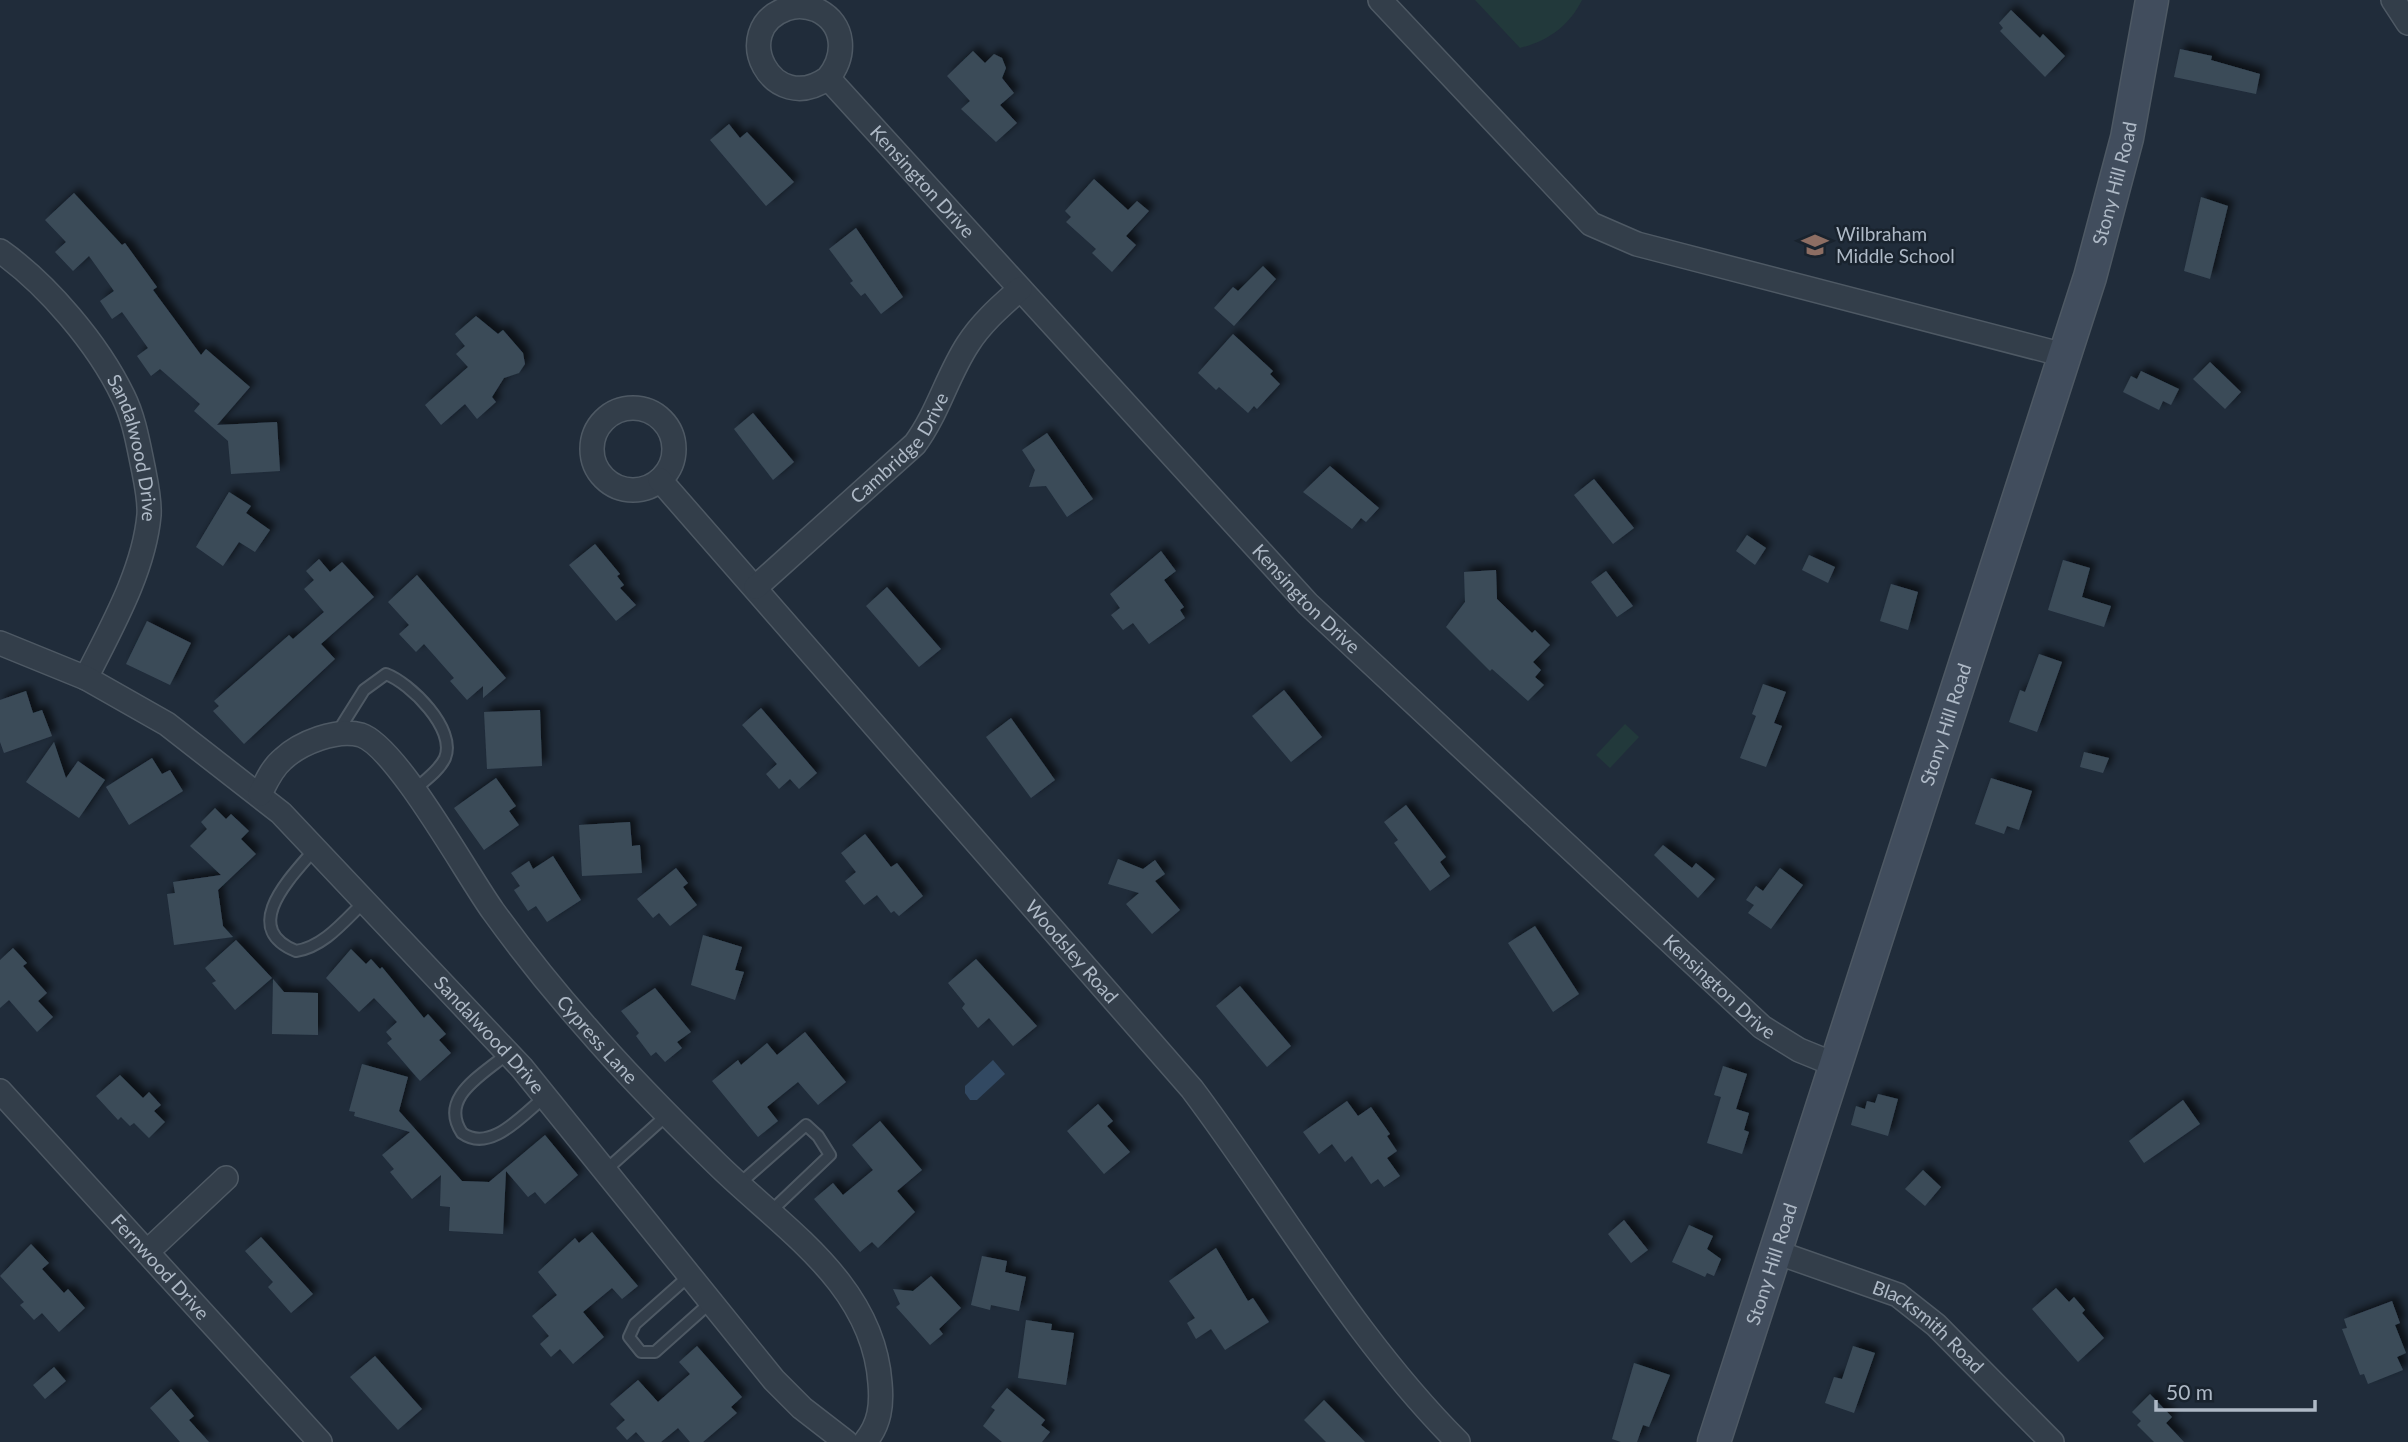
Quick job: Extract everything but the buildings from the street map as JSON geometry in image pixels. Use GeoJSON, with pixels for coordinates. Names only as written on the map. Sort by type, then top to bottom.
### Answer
{"type":"FeatureCollection","features":[{"type":"Feature","properties":{"kind":"main road","name":"Stony Hill Road"},"geometry":{"type":"LineString","coordinates":[[1714,1442],[2091,278],[2127,138],[2152,0]]}},
{"type":"Feature","properties":{"kind":"street"},"geometry":{"type":"LineString","coordinates":[[1380,0],[1591,224],[1637,244],[2064,355]]}},
{"type":"Feature","properties":{"kind":"street"},"geometry":{"type":"LineString","coordinates":[[2393,0],[2408,23]]}},
{"type":"Feature","properties":{"kind":"street","name":"Kensington Drive"},"geometry":{"type":"LineString","coordinates":[[828,78],[1246,538],[1338,633],[1755,1020],[1799,1050],[1836,1065]]}},
{"type":"Feature","properties":{"kind":"street","name":"Sandalwood Drive"},"geometry":{"type":"LineString","coordinates":[[0,251],[63,310],[101,359],[123,396],[136,431],[146,478],[149,514],[137,564],[86,678]]}},
{"type":"Feature","properties":{"kind":"street","name":"Cambridge Drive"},"geometry":{"type":"LineString","coordinates":[[756,587],[915,444],[929,425],[968,343],[987,320],[1020,289]]}},
{"type":"Feature","properties":{"kind":"street","name":"Woodsley Road"},"geometry":{"type":"LineString","coordinates":[[660,480],[1192,1089],[1256,1176],[1340,1300],[1458,1442]]}},
{"type":"Feature","properties":{"kind":"street","name":"Sandalwood Drive"},"geometry":{"type":"LineString","coordinates":[[0,643],[86,678],[167,724],[260,794],[365,901],[546,1096],[787,1395],[846,1442]]}},
{"type":"Feature","properties":{"kind":"street","name":"Cypress Lane"},"geometry":{"type":"LineString","coordinates":[[260,794],[282,759],[309,743],[336,735],[360,735],[381,746],[525,953],[586,1027],[667,1115],[834,1273],[864,1320],[880,1373],[881,1398],[874,1431],[865,1442]]}},
{"type":"Feature","properties":{"kind":"street","name":"Fernwood Drive"},"geometry":{"type":"LineString","coordinates":[[0,1091],[320,1442]]}},
{"type":"Feature","properties":{"kind":"street"},"geometry":{"type":"LineString","coordinates":[[147,1252],[226,1178]]}},
{"type":"Feature","properties":{"kind":"street","name":"Blacksmith Road"},"geometry":{"type":"LineString","coordinates":[[1776,1252],[1898,1295],[1936,1325],[2052,1442]]}},
{"type":"Feature","properties":{"kind":"lane"},"geometry":{"type":"LineString","coordinates":[[336,735],[364,690],[386,674],[400,679],[419,696],[441,728],[447,744],[445,758],[414,790]]}},
{"type":"Feature","properties":{"kind":"lane"},"geometry":{"type":"LineString","coordinates":[[314,850],[280,890],[270,914],[269,925],[279,940],[296,951],[307,950],[319,944],[365,901]]}},
{"type":"Feature","properties":{"kind":"lane"},"geometry":{"type":"LineString","coordinates":[[508,1053],[457,1099],[454,1114],[462,1133],[474,1139],[493,1137],[546,1096]]}},
{"type":"Feature","properties":{"kind":"lane"},"geometry":{"type":"LineString","coordinates":[[607,1170],[667,1115]]}},
{"type":"Feature","properties":{"kind":"lane"},"geometry":{"type":"LineString","coordinates":[[738,1185],[806,1125],[818,1136],[830,1156],[769,1213]]}},
{"type":"Feature","properties":{"kind":"lane"},"geometry":{"type":"LineString","coordinates":[[690,1275],[635,1325],[629,1336],[641,1352],[655,1352],[711,1302]]}},
{"type":"Feature","properties":{"kind":"green space"},"geometry":{"type":"Polygon","coordinates":[[[1475,0],[1582,0],[1571,17],[1557,31],[1520,48],[1475,0]]]}},
{"type":"Feature","properties":{"kind":"green space"},"geometry":{"type":"Polygon","coordinates":[[[1625,724],[1639,737],[1610,768],[1596,755],[1625,724]]]}},
{"type":"Feature","properties":{"kind":"water"},"geometry":{"type":"Polygon","coordinates":[[[993,1060],[1005,1074],[977,1100],[970,1100],[965,1093],[965,1086],[993,1060]]]}},
{"type":"Feature","properties":{"kind":"place","name":"Wilbraham Middle School"},"geometry":{"type":"Point","coordinates":[1815,245]}}]}
